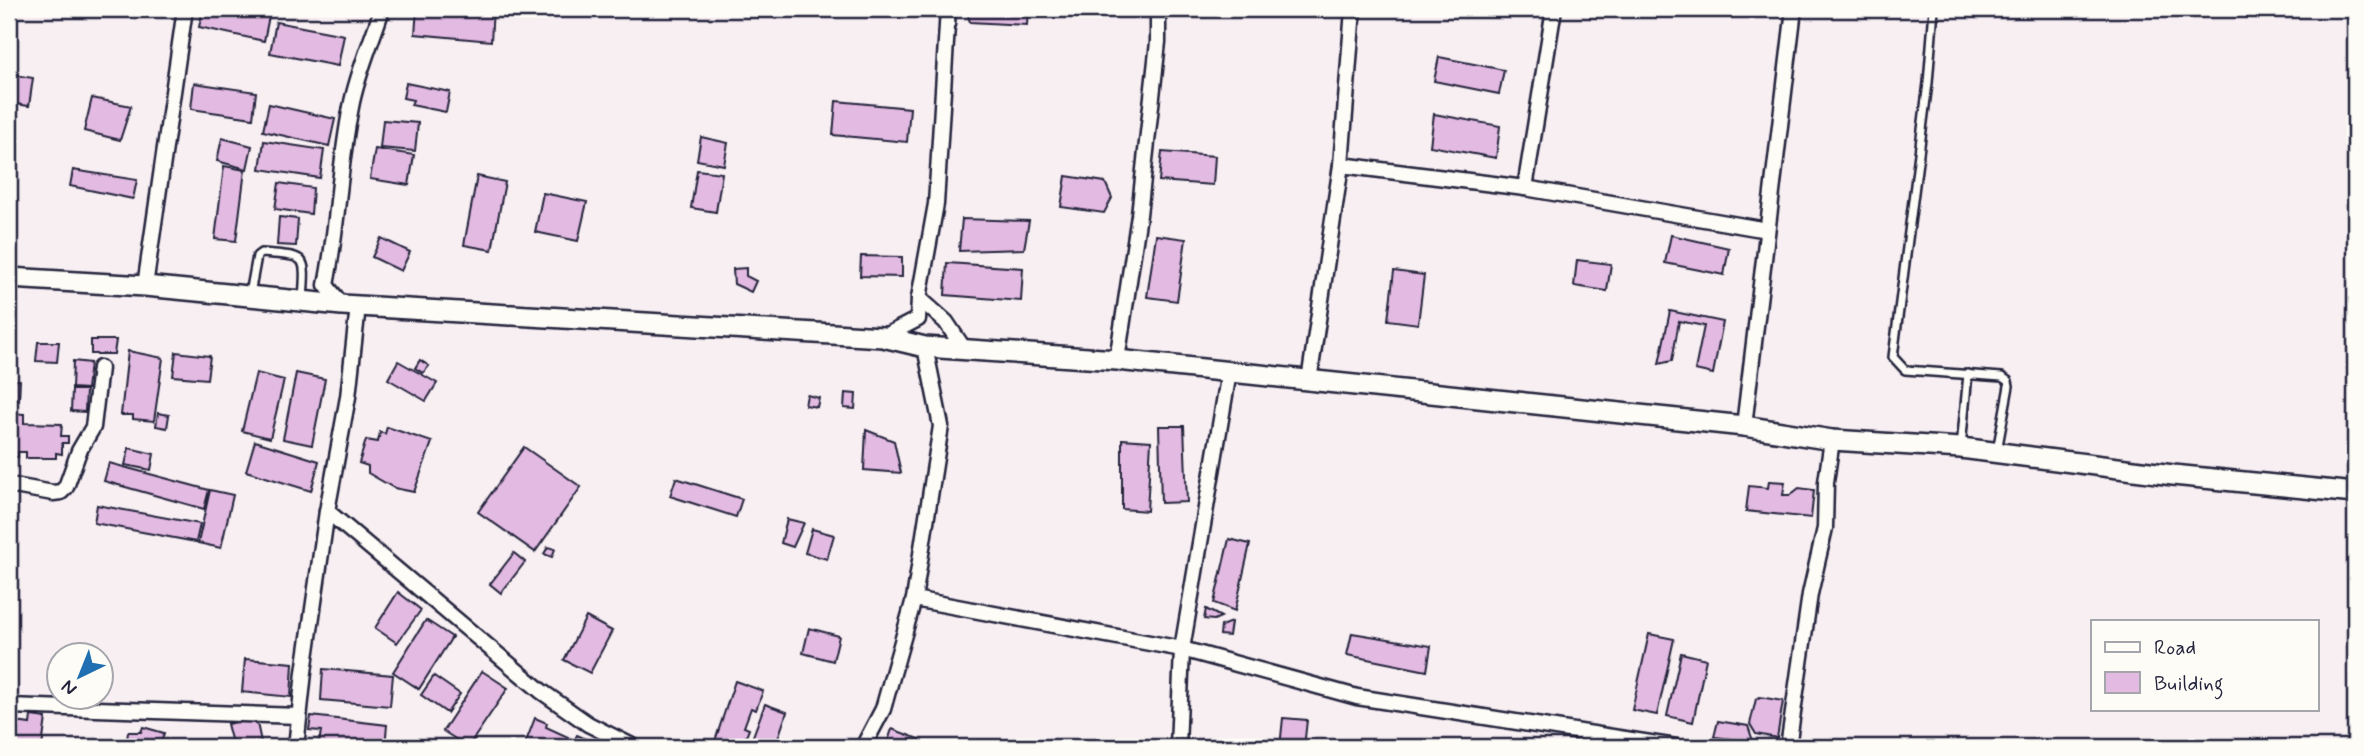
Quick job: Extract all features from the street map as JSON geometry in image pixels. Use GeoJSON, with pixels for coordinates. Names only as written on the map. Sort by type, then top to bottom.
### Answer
{"type":"FeatureCollection","features":[{"type":"Feature","properties":{"kind":"main road"},"geometry":{"type":"LineString","coordinates":[[9,278],[145,286],[350,305],[883,337],[925,347],[1117,360],[1744,426],[1832,440],[1961,448],[2173,475],[2355,493]]}},
{"type":"Feature","properties":{"kind":"street"},"geometry":{"type":"LineString","coordinates":[[145,286],[185,9]]}},
{"type":"Feature","properties":{"kind":"street"},"geometry":{"type":"LineString","coordinates":[[296,747],[327,511],[348,397],[350,305],[326,285],[351,105],[382,9]]}},
{"type":"Feature","properties":{"kind":"street"},"geometry":{"type":"LineString","coordinates":[[883,337],[918,319],[919,298],[936,204],[948,9]]}},
{"type":"Feature","properties":{"kind":"street"},"geometry":{"type":"LineString","coordinates":[[1117,360],[1139,215],[1158,41],[1158,9]]}},
{"type":"Feature","properties":{"kind":"street"},"geometry":{"type":"LineString","coordinates":[[1309,381],[1341,165],[1353,9]]}},
{"type":"Feature","properties":{"kind":"street"},"geometry":{"type":"LineString","coordinates":[[1525,188],[1554,9]]}},
{"type":"Feature","properties":{"kind":"street"},"geometry":{"type":"LineString","coordinates":[[1744,426],[1794,9]]}},
{"type":"Feature","properties":{"kind":"street"},"geometry":{"type":"LineString","coordinates":[[1341,165],[1525,188],[1767,230]]}},
{"type":"Feature","properties":{"kind":"street"},"geometry":{"type":"LineString","coordinates":[[919,298],[946,322],[964,349]]}},
{"type":"Feature","properties":{"kind":"street"},"geometry":{"type":"LineString","coordinates":[[863,747],[883,709],[914,599],[941,426],[925,347]]}},
{"type":"Feature","properties":{"kind":"street"},"geometry":{"type":"LineString","coordinates":[[9,485],[53,493],[61,492],[66,486],[79,451],[93,427],[100,368]]}},
{"type":"Feature","properties":{"kind":"street"},"geometry":{"type":"LineString","coordinates":[[1178,747],[1182,649],[1229,372]]}},
{"type":"Feature","properties":{"kind":"street"},"geometry":{"type":"LineString","coordinates":[[1788,747],[1810,594],[1825,528],[1826,482],[1832,440]]}},
{"type":"Feature","properties":{"kind":"street"},"geometry":{"type":"LineString","coordinates":[[327,511],[541,691],[588,724],[634,747]]}},
{"type":"Feature","properties":{"kind":"street"},"geometry":{"type":"LineString","coordinates":[[914,599],[1182,649],[1357,696],[1676,747]]}},
{"type":"Feature","properties":{"kind":"street"},"geometry":{"type":"LineString","coordinates":[[9,706],[299,716]]}},
{"type":"Feature","properties":{"kind":"lane"},"geometry":{"type":"LineString","coordinates":[[1934,9],[1928,83],[1893,357],[1898,366],[1905,370],[2002,377],[2009,383],[1997,452]]}},
{"type":"Feature","properties":{"kind":"lane"},"geometry":{"type":"LineString","coordinates":[[250,296],[257,256],[261,253],[297,256],[303,260],[305,267],[303,301]]}},
{"type":"Feature","properties":{"kind":"lane"},"geometry":{"type":"LineString","coordinates":[[1961,448],[1968,374]]}},
{"type":"Feature","properties":{"kind":"building"},"geometry":{"type":"Polygon","coordinates":[[[203,9],[270,11],[264,41],[199,27],[203,9]]]}},
{"type":"Feature","properties":{"kind":"building"},"geometry":{"type":"Polygon","coordinates":[[[417,9],[493,9],[491,41],[415,34],[417,9]]]}},
{"type":"Feature","properties":{"kind":"building"},"geometry":{"type":"Polygon","coordinates":[[[966,9],[1028,9],[1027,25],[970,22],[966,9]]]}},
{"type":"Feature","properties":{"kind":"building"},"geometry":{"type":"Polygon","coordinates":[[[276,22],[344,35],[338,66],[270,53],[276,22]]]}},
{"type":"Feature","properties":{"kind":"building"},"geometry":{"type":"Polygon","coordinates":[[[1439,57],[1504,70],[1499,94],[1434,81],[1439,57]]]}},
{"type":"Feature","properties":{"kind":"building"},"geometry":{"type":"Polygon","coordinates":[[[9,74],[33,78],[29,106],[9,103],[9,74]]]}},
{"type":"Feature","properties":{"kind":"building"},"geometry":{"type":"Polygon","coordinates":[[[194,83],[256,92],[253,118],[191,109],[194,83]]]}},
{"type":"Feature","properties":{"kind":"building"},"geometry":{"type":"Polygon","coordinates":[[[406,83],[450,92],[446,112],[411,105],[413,100],[403,98],[406,83]]]}},
{"type":"Feature","properties":{"kind":"building"},"geometry":{"type":"Polygon","coordinates":[[[92,98],[131,106],[120,140],[84,131],[92,98]]]}},
{"type":"Feature","properties":{"kind":"building"},"geometry":{"type":"Polygon","coordinates":[[[836,101],[910,108],[907,142],[833,135],[836,101]]]}},
{"type":"Feature","properties":{"kind":"building"},"geometry":{"type":"Polygon","coordinates":[[[269,104],[335,119],[329,146],[263,131],[269,104]]]}},
{"type":"Feature","properties":{"kind":"building"},"geometry":{"type":"Polygon","coordinates":[[[1434,114],[1500,126],[1496,158],[1430,146],[1434,114]]]}},
{"type":"Feature","properties":{"kind":"building"},"geometry":{"type":"Polygon","coordinates":[[[383,120],[418,123],[415,151],[380,148],[383,120]]]}},
{"type":"Feature","properties":{"kind":"building"},"geometry":{"type":"Polygon","coordinates":[[[701,137],[728,143],[724,165],[697,160],[701,137]]]}},
{"type":"Feature","properties":{"kind":"building"},"geometry":{"type":"Polygon","coordinates":[[[222,138],[252,146],[247,169],[217,161],[222,138]]]}},
{"type":"Feature","properties":{"kind":"building"},"geometry":{"type":"Polygon","coordinates":[[[264,141],[324,150],[320,178],[260,169],[264,141]]]}},
{"type":"Feature","properties":{"kind":"building"},"geometry":{"type":"Polygon","coordinates":[[[375,149],[414,155],[409,185],[370,179],[375,149]]]}},
{"type":"Feature","properties":{"kind":"building"},"geometry":{"type":"Polygon","coordinates":[[[1162,152],[1215,156],[1213,185],[1159,181],[1162,152]]]}},
{"type":"Feature","properties":{"kind":"building"},"geometry":{"type":"Polygon","coordinates":[[[224,166],[245,170],[236,241],[215,239],[224,166]]]}},
{"type":"Feature","properties":{"kind":"building"},"geometry":{"type":"Polygon","coordinates":[[[73,170],[137,180],[133,199],[70,186],[73,170]]]}},
{"type":"Feature","properties":{"kind":"building"},"geometry":{"type":"Polygon","coordinates":[[[697,170],[722,173],[716,212],[691,208],[697,170]]]}},
{"type":"Feature","properties":{"kind":"building"},"geometry":{"type":"Polygon","coordinates":[[[477,176],[505,182],[492,250],[464,245],[477,176]]]}},
{"type":"Feature","properties":{"kind":"building"},"geometry":{"type":"Polygon","coordinates":[[[1066,176],[1105,182],[1112,198],[1104,213],[1061,207],[1066,176]]]}},
{"type":"Feature","properties":{"kind":"building"},"geometry":{"type":"Polygon","coordinates":[[[279,183],[313,188],[311,214],[275,209],[279,183]]]}},
{"type":"Feature","properties":{"kind":"building"},"geometry":{"type":"Polygon","coordinates":[[[543,193],[587,202],[578,241],[535,232],[543,193]]]}},
{"type":"Feature","properties":{"kind":"building"},"geometry":{"type":"Polygon","coordinates":[[[279,217],[298,219],[296,246],[277,245],[279,217]]]}},
{"type":"Feature","properties":{"kind":"building"},"geometry":{"type":"Polygon","coordinates":[[[962,219],[1029,221],[1024,249],[959,251],[962,219]]]}},
{"type":"Feature","properties":{"kind":"building"},"geometry":{"type":"Polygon","coordinates":[[[1156,235],[1186,239],[1177,301],[1147,297],[1156,235]]]}},
{"type":"Feature","properties":{"kind":"building"},"geometry":{"type":"Polygon","coordinates":[[[1671,235],[1729,248],[1724,275],[1665,263],[1671,235]]]}},
{"type":"Feature","properties":{"kind":"building"},"geometry":{"type":"Polygon","coordinates":[[[381,238],[410,252],[401,271],[372,257],[381,238]]]}},
{"type":"Feature","properties":{"kind":"building"},"geometry":{"type":"Polygon","coordinates":[[[861,256],[902,257],[902,277],[860,276],[861,256]]]}},
{"type":"Feature","properties":{"kind":"building"},"geometry":{"type":"Polygon","coordinates":[[[1577,260],[1611,264],[1607,291],[1574,286],[1577,260]]]}},
{"type":"Feature","properties":{"kind":"building"},"geometry":{"type":"Polygon","coordinates":[[[947,263],[1023,268],[1021,301],[945,295],[947,263]]]}},
{"type":"Feature","properties":{"kind":"building"},"geometry":{"type":"Polygon","coordinates":[[[746,268],[746,276],[756,281],[751,292],[734,284],[733,269],[746,268]]]}},
{"type":"Feature","properties":{"kind":"building"},"geometry":{"type":"Polygon","coordinates":[[[1394,271],[1424,275],[1418,324],[1388,320],[1394,271]]]}},
{"type":"Feature","properties":{"kind":"building"},"geometry":{"type":"Polygon","coordinates":[[[1670,311],[1723,322],[1713,374],[1695,370],[1704,326],[1679,321],[1672,361],[1659,364],[1670,311]]]}},
{"type":"Feature","properties":{"kind":"building"},"geometry":{"type":"Polygon","coordinates":[[[91,340],[116,340],[114,354],[91,354],[91,340]]]}},
{"type":"Feature","properties":{"kind":"building"},"geometry":{"type":"Polygon","coordinates":[[[38,342],[59,342],[57,362],[36,361],[38,342]]]}},
{"type":"Feature","properties":{"kind":"building"},"geometry":{"type":"Polygon","coordinates":[[[128,351],[163,358],[154,421],[133,419],[133,415],[121,415],[128,351]]]}},
{"type":"Feature","properties":{"kind":"building"},"geometry":{"type":"Polygon","coordinates":[[[176,352],[210,356],[207,379],[173,376],[176,352]]]}},
{"type":"Feature","properties":{"kind":"building"},"geometry":{"type":"Polygon","coordinates":[[[420,360],[429,366],[423,373],[415,368],[420,360]]]}},
{"type":"Feature","properties":{"kind":"building"},"geometry":{"type":"Polygon","coordinates":[[[73,361],[90,363],[87,389],[72,388],[73,361]]]}},
{"type":"Feature","properties":{"kind":"building"},"geometry":{"type":"Polygon","coordinates":[[[398,361],[437,383],[426,401],[388,379],[398,361]]]}},
{"type":"Feature","properties":{"kind":"building"},"geometry":{"type":"Polygon","coordinates":[[[256,373],[284,380],[270,438],[242,431],[256,373]]]}},
{"type":"Feature","properties":{"kind":"building"},"geometry":{"type":"Polygon","coordinates":[[[296,373],[325,379],[312,445],[283,439],[296,373]]]}},
{"type":"Feature","properties":{"kind":"building"},"geometry":{"type":"Polygon","coordinates":[[[20,380],[19,400],[9,401],[9,381],[20,380]]]}},
{"type":"Feature","properties":{"kind":"building"},"geometry":{"type":"Polygon","coordinates":[[[72,390],[86,390],[85,412],[71,411],[72,390]]]}},
{"type":"Feature","properties":{"kind":"building"},"geometry":{"type":"Polygon","coordinates":[[[845,393],[856,394],[855,409],[844,408],[845,393]]]}},
{"type":"Feature","properties":{"kind":"building"},"geometry":{"type":"Polygon","coordinates":[[[807,395],[819,398],[817,407],[805,405],[807,395]]]}},
{"type":"Feature","properties":{"kind":"building"},"geometry":{"type":"Polygon","coordinates":[[[9,413],[24,414],[24,423],[62,424],[61,436],[68,436],[68,443],[62,443],[62,454],[56,453],[56,458],[26,458],[26,452],[18,452],[18,457],[9,457],[9,413]]]}},
{"type":"Feature","properties":{"kind":"building"},"geometry":{"type":"Polygon","coordinates":[[[158,413],[169,415],[167,428],[156,426],[158,413]]]}},
{"type":"Feature","properties":{"kind":"building"},"geometry":{"type":"Polygon","coordinates":[[[1159,426],[1184,426],[1187,502],[1161,503],[1159,426]]]}},
{"type":"Feature","properties":{"kind":"building"},"geometry":{"type":"Polygon","coordinates":[[[387,427],[432,442],[414,492],[394,488],[368,473],[368,466],[359,463],[366,440],[378,442],[380,432],[385,434],[387,427]]]}},
{"type":"Feature","properties":{"kind":"building"},"geometry":{"type":"Polygon","coordinates":[[[866,430],[894,441],[901,473],[864,470],[866,430]]]}},
{"type":"Feature","properties":{"kind":"building"},"geometry":{"type":"Polygon","coordinates":[[[1122,439],[1151,441],[1147,511],[1122,509],[1122,439]]]}},
{"type":"Feature","properties":{"kind":"building"},"geometry":{"type":"Polygon","coordinates":[[[255,441],[319,461],[311,491],[246,471],[255,441]]]}},
{"type":"Feature","properties":{"kind":"building"},"geometry":{"type":"Polygon","coordinates":[[[524,447],[581,487],[535,552],[478,512],[524,447]]]}},
{"type":"Feature","properties":{"kind":"building"},"geometry":{"type":"Polygon","coordinates":[[[129,448],[154,454],[151,470],[125,465],[129,448]]]}},
{"type":"Feature","properties":{"kind":"building"},"geometry":{"type":"Polygon","coordinates":[[[109,463],[209,490],[204,509],[104,481],[109,463]]]}},
{"type":"Feature","properties":{"kind":"building"},"geometry":{"type":"Polygon","coordinates":[[[676,478],[742,499],[736,517],[670,496],[676,478]]]}},
{"type":"Feature","properties":{"kind":"building"},"geometry":{"type":"Polygon","coordinates":[[[1769,481],[1785,482],[1783,495],[1790,495],[1799,488],[1814,490],[1811,518],[1746,511],[1749,486],[1768,488],[1769,481]]]}},
{"type":"Feature","properties":{"kind":"building"},"geometry":{"type":"Polygon","coordinates":[[[210,490],[233,495],[221,548],[198,543],[210,490]]]}},
{"type":"Feature","properties":{"kind":"building"},"geometry":{"type":"Polygon","coordinates":[[[97,505],[200,524],[196,542],[94,523],[97,505]]]}},
{"type":"Feature","properties":{"kind":"building"},"geometry":{"type":"Polygon","coordinates":[[[787,519],[804,523],[793,547],[781,543],[787,519]]]}},
{"type":"Feature","properties":{"kind":"building"},"geometry":{"type":"Polygon","coordinates":[[[812,529],[834,535],[827,559],[805,553],[812,529]]]}},
{"type":"Feature","properties":{"kind":"building"},"geometry":{"type":"Polygon","coordinates":[[[1229,539],[1250,544],[1235,611],[1214,603],[1229,539]]]}},
{"type":"Feature","properties":{"kind":"building"},"geometry":{"type":"Polygon","coordinates":[[[548,547],[555,549],[552,557],[544,554],[548,547]]]}},
{"type":"Feature","properties":{"kind":"building"},"geometry":{"type":"Polygon","coordinates":[[[514,553],[525,562],[501,593],[490,584],[514,553]]]}},
{"type":"Feature","properties":{"kind":"building"},"geometry":{"type":"Polygon","coordinates":[[[398,592],[421,610],[397,643],[375,628],[398,592]]]}},
{"type":"Feature","properties":{"kind":"building"},"geometry":{"type":"Polygon","coordinates":[[[1206,609],[1221,617],[1214,620],[1204,619],[1206,609]]]}},
{"type":"Feature","properties":{"kind":"building"},"geometry":{"type":"Polygon","coordinates":[[[586,617],[612,631],[590,673],[564,660],[586,617]]]}},
{"type":"Feature","properties":{"kind":"building"},"geometry":{"type":"Polygon","coordinates":[[[426,620],[452,637],[419,689],[393,672],[426,620]]]}},
{"type":"Feature","properties":{"kind":"building"},"geometry":{"type":"Polygon","coordinates":[[[1231,622],[1229,636],[1220,635],[1221,626],[1231,622]]]}},
{"type":"Feature","properties":{"kind":"building"},"geometry":{"type":"Polygon","coordinates":[[[809,628],[839,636],[833,661],[803,653],[809,628]]]}},
{"type":"Feature","properties":{"kind":"building"},"geometry":{"type":"Polygon","coordinates":[[[1352,633],[1431,646],[1427,671],[1347,655],[1352,633]]]}},
{"type":"Feature","properties":{"kind":"building"},"geometry":{"type":"Polygon","coordinates":[[[1649,634],[1674,639],[1657,715],[1632,710],[1649,634]]]}},
{"type":"Feature","properties":{"kind":"building"},"geometry":{"type":"Polygon","coordinates":[[[1681,653],[1706,659],[1693,722],[1667,716],[1681,653]]]}},
{"type":"Feature","properties":{"kind":"building"},"geometry":{"type":"Polygon","coordinates":[[[245,659],[293,663],[291,697],[242,692],[245,659]]]}},
{"type":"Feature","properties":{"kind":"building"},"geometry":{"type":"Polygon","coordinates":[[[323,669],[393,675],[390,706],[321,700],[323,669]]]}},
{"type":"Feature","properties":{"kind":"building"},"geometry":{"type":"Polygon","coordinates":[[[482,671],[508,688],[468,747],[443,731],[482,671]]]}},
{"type":"Feature","properties":{"kind":"building"},"geometry":{"type":"Polygon","coordinates":[[[434,676],[460,694],[447,713],[421,695],[434,676]]]}},
{"type":"Feature","properties":{"kind":"building"},"geometry":{"type":"Polygon","coordinates":[[[735,681],[763,691],[756,710],[751,708],[744,727],[749,729],[744,742],[740,741],[737,747],[713,747],[735,681]]]}},
{"type":"Feature","properties":{"kind":"building"},"geometry":{"type":"Polygon","coordinates":[[[1760,697],[1783,701],[1777,738],[1756,734],[1750,724],[1756,699],[1760,697]]]}},
{"type":"Feature","properties":{"kind":"building"},"geometry":{"type":"Polygon","coordinates":[[[765,704],[787,712],[775,747],[749,747],[765,704]]]}},
{"type":"Feature","properties":{"kind":"building"},"geometry":{"type":"Polygon","coordinates":[[[31,716],[46,718],[42,747],[9,747],[9,721],[30,724],[31,716]]]}},
{"type":"Feature","properties":{"kind":"building"},"geometry":{"type":"Polygon","coordinates":[[[311,716],[387,725],[385,747],[319,744],[321,731],[309,730],[311,716]]]}},
{"type":"Feature","properties":{"kind":"building"},"geometry":{"type":"Polygon","coordinates":[[[256,718],[262,747],[233,747],[227,724],[256,718]]]}},
{"type":"Feature","properties":{"kind":"building"},"geometry":{"type":"Polygon","coordinates":[[[535,718],[547,723],[546,727],[568,737],[563,747],[524,747],[535,718]]]}},
{"type":"Feature","properties":{"kind":"building"},"geometry":{"type":"Polygon","coordinates":[[[1283,718],[1307,720],[1304,747],[1280,747],[1283,718]]]}},
{"type":"Feature","properties":{"kind":"building"},"geometry":{"type":"Polygon","coordinates":[[[1718,721],[1748,726],[1753,741],[1714,737],[1718,721]]]}},
{"type":"Feature","properties":{"kind":"building"},"geometry":{"type":"Polygon","coordinates":[[[143,727],[164,733],[160,747],[126,747],[128,732],[141,732],[143,727]]]}},
{"type":"Feature","properties":{"kind":"building"},"geometry":{"type":"Polygon","coordinates":[[[892,729],[919,739],[916,747],[886,747],[892,729]]]}},
{"type":"Feature","properties":{"kind":"building"},"geometry":{"type":"Polygon","coordinates":[[[577,735],[603,747],[571,747],[577,735]]]}}]}
